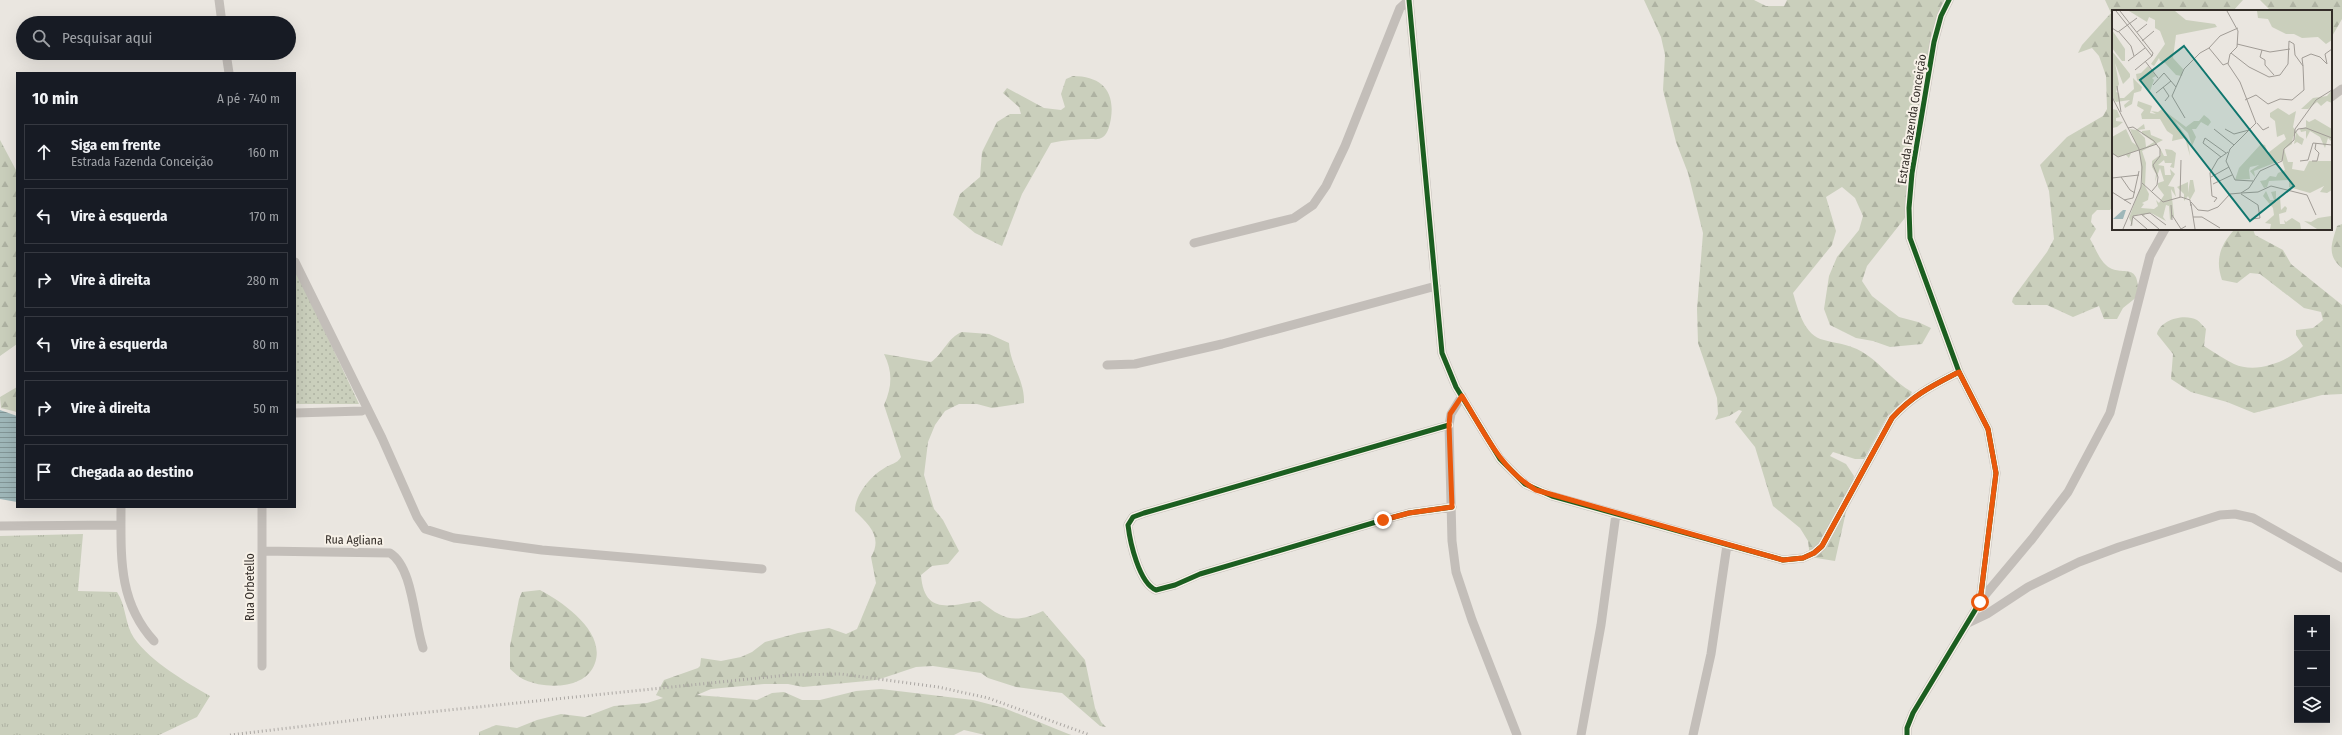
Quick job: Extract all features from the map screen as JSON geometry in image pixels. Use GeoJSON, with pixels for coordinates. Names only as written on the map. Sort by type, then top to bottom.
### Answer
{"type":"FeatureCollection","features":[{"type":"Feature","properties":{"kind":"street"},"geometry":{"type":"LineString","coordinates":[[219,0],[221,16]]}},
{"type":"Feature","properties":{"kind":"street"},"geometry":{"type":"LineString","coordinates":[[1194,243],[1294,218],[1307,210],[1320,196],[1345,146],[1400,8],[1409,0]]}},
{"type":"Feature","properties":{"kind":"street"},"geometry":{"type":"LineString","coordinates":[[1409,0],[1442,353],[1462,396],[1500,459],[1525,484],[1552,496],[1783,560],[1803,558],[1819,550],[1892,418],[1906,403],[1922,391],[1959,372]]}},
{"type":"Feature","properties":{"kind":"street","name":"Estrada Fazenda Conceição"},"geometry":{"type":"LineString","coordinates":[[1907,735],[1907,728],[1913,713],[1980,602],[1996,473],[1988,429],[1959,372],[1913,250],[1908,224],[1912,173],[1934,42],[1941,16],[1949,0]]}},
{"type":"Feature","properties":{"kind":"street"},"geometry":{"type":"LineString","coordinates":[[227,60],[229,72]]}},
{"type":"Feature","properties":{"kind":"street"},"geometry":{"type":"LineString","coordinates":[[2332,96],[2342,89]]}},
{"type":"Feature","properties":{"kind":"street"},"geometry":{"type":"LineString","coordinates":[[1980,602],[2032,539],[2068,492],[2110,413],[2150,256],[2164,230]]}},
{"type":"Feature","properties":{"kind":"street"},"geometry":{"type":"LineString","coordinates":[[296,264],[382,438],[417,517],[425,529],[445,536],[542,550],[762,569]]}},
{"type":"Feature","properties":{"kind":"street"},"geometry":{"type":"LineString","coordinates":[[1106,365],[1135,364],[1222,344],[1436,286]]}},
{"type":"Feature","properties":{"kind":"street"},"geometry":{"type":"LineString","coordinates":[[1462,396],[1450,414],[1449,425],[1456,572],[1472,620],[1517,735]]}},
{"type":"Feature","properties":{"kind":"street"},"geometry":{"type":"LineString","coordinates":[[296,413],[362,411]]}},
{"type":"Feature","properties":{"kind":"street"},"geometry":{"type":"LineString","coordinates":[[1449,425],[1144,513],[1133,517],[1128,525],[1140,570],[1148,584],[1156,590],[1175,585],[1200,574],[1383,520],[1422,510],[1452,507]]}},
{"type":"Feature","properties":{"kind":"street"},"geometry":{"type":"LineString","coordinates":[[121,508],[123,582],[143,629],[154,641]]}},
{"type":"Feature","properties":{"kind":"street","name":"Rua Orbetello"},"geometry":{"type":"LineString","coordinates":[[262,508],[262,666]]}},
{"type":"Feature","properties":{"kind":"street"},"geometry":{"type":"LineString","coordinates":[[1581,735],[1601,625],[1616,514]]}},
{"type":"Feature","properties":{"kind":"street"},"geometry":{"type":"LineString","coordinates":[[1968,623],[1987,614],[2028,587],[2079,562],[2119,547],[2220,515],[2235,514],[2253,518],[2342,568]]}},
{"type":"Feature","properties":{"kind":"street"},"geometry":{"type":"LineString","coordinates":[[0,526],[121,525]]}},
{"type":"Feature","properties":{"kind":"street"},"geometry":{"type":"LineString","coordinates":[[1694,735],[1710,654],[1727,545]]}},
{"type":"Feature","properties":{"kind":"street","name":"Rua Agliana"},"geometry":{"type":"LineString","coordinates":[[262,551],[390,553],[400,562],[406,574],[423,648]]}},
{"type":"Feature","properties":{"kind":"green space"},"geometry":{"type":"Polygon","coordinates":[[[1644,0],[1754,0],[1766,6],[1784,6],[1787,0],[1945,0],[1931,35],[1925,101],[1908,214],[1867,266],[1862,281],[1872,296],[1899,317],[1918,322],[1931,328],[1922,344],[1890,347],[1873,341],[1856,338],[1830,325],[1824,309],[1829,276],[1837,257],[1859,230],[1863,216],[1855,198],[1842,187],[1826,197],[1836,231],[1832,245],[1793,293],[1803,321],[1811,333],[1824,340],[1857,349],[1873,359],[1900,384],[1912,392],[1901,415],[1893,412],[1888,415],[1864,459],[1855,459],[1833,452],[1830,456],[1846,464],[1854,476],[1835,561],[1810,557],[1808,541],[1800,528],[1773,506],[1755,447],[1735,422],[1742,411],[1739,410],[1729,416],[1715,420],[1718,414],[1717,398],[1698,343],[1697,309],[1703,233],[1688,173],[1676,142],[1663,90],[1665,55],[1661,37],[1644,0]]]}},
{"type":"Feature","properties":{"kind":"green space"},"geometry":{"type":"Polygon","coordinates":[[[2105,0],[2243,0],[2234,10],[2112,10],[2112,207],[2110,210],[2097,210],[2092,215],[2091,222],[2096,229],[2090,239],[2099,256],[2106,265],[2112,269],[2133,273],[2138,284],[2138,296],[2123,308],[2117,319],[2104,319],[2099,306],[2073,317],[2047,305],[2015,305],[2012,302],[2013,298],[2047,252],[2054,239],[2049,191],[2040,165],[2067,137],[2103,116],[2107,109],[2106,76],[2099,56],[2092,48],[2078,53],[2082,45],[2111,13],[2105,0]]]}},
{"type":"Feature","properties":{"kind":"green space"},"geometry":{"type":"Polygon","coordinates":[[[2260,0],[2342,0],[2342,19],[2332,36],[2332,10],[2270,10],[2260,0]]]}},
{"type":"Feature","properties":{"kind":"green space"},"geometry":{"type":"Polygon","coordinates":[[[1073,76],[1083,77],[1098,82],[1108,93],[1112,108],[1110,123],[1106,134],[1098,139],[1081,139],[1051,143],[1022,194],[1002,246],[975,233],[953,215],[960,194],[980,177],[982,152],[997,122],[1010,114],[1021,114],[1019,107],[1003,93],[1007,88],[1044,108],[1061,110],[1065,107],[1061,94],[1066,79],[1073,76]]]}},
{"type":"Feature","properties":{"kind":"green space"},"geometry":{"type":"Polygon","coordinates":[[[0,140],[16,170],[16,345],[0,356],[0,140]]]}},
{"type":"Feature","properties":{"kind":"green space"},"geometry":{"type":"Polygon","coordinates":[[[2342,224],[2342,268],[2337,263],[2332,253],[2332,243],[2337,226],[2342,224]]]}},
{"type":"Feature","properties":{"kind":"green space"},"geometry":{"type":"Polygon","coordinates":[[[2234,230],[2253,230],[2255,235],[2283,250],[2291,264],[2342,305],[2342,394],[2322,395],[2254,413],[2227,402],[2191,392],[2171,379],[2173,354],[2157,334],[2163,325],[2173,319],[2186,317],[2197,320],[2206,329],[2204,346],[2234,364],[2252,368],[2271,365],[2297,352],[2303,346],[2296,335],[2296,330],[2313,328],[2323,320],[2321,312],[2304,308],[2260,274],[2250,273],[2237,283],[2222,280],[2219,266],[2220,253],[2234,230]]]}},
{"type":"Feature","properties":{"kind":"green space"},"geometry":{"type":"Polygon","coordinates":[[[296,270],[359,404],[296,404],[296,270]]]}},
{"type":"Feature","properties":{"kind":"green space"},"geometry":{"type":"Polygon","coordinates":[[[962,332],[989,334],[1009,343],[1012,358],[1024,395],[1024,403],[992,408],[977,404],[959,404],[945,411],[935,425],[928,442],[924,475],[934,509],[943,520],[959,551],[948,564],[932,566],[921,575],[923,588],[927,597],[933,602],[941,605],[980,601],[1003,616],[1017,619],[1043,611],[1085,660],[1095,708],[1101,722],[1106,727],[1100,726],[1062,693],[1016,687],[988,678],[981,673],[933,666],[916,667],[877,680],[803,687],[788,684],[764,684],[711,689],[697,695],[757,700],[772,693],[784,692],[802,700],[820,700],[856,691],[881,689],[973,700],[1004,708],[1071,735],[985,735],[964,730],[954,735],[479,735],[479,732],[496,725],[517,728],[537,720],[561,714],[585,717],[614,706],[647,703],[663,698],[656,695],[664,680],[698,668],[700,666],[701,658],[721,661],[741,657],[752,652],[765,642],[798,633],[829,628],[846,634],[857,629],[876,583],[871,557],[876,543],[873,532],[855,511],[856,505],[860,493],[868,482],[878,472],[895,463],[901,457],[884,405],[889,392],[890,373],[884,354],[931,362],[957,334],[962,332]]]}},
{"type":"Feature","properties":{"kind":"green space"},"geometry":{"type":"Polygon","coordinates":[[[16,388],[16,412],[1,408],[0,397],[16,388]]]}},
{"type":"Feature","properties":{"kind":"green space"},"geometry":{"type":"Polygon","coordinates":[[[83,534],[78,591],[117,592],[120,597],[131,633],[141,647],[169,671],[210,696],[197,717],[159,735],[0,735],[0,536],[83,534]]]}},
{"type":"Feature","properties":{"kind":"green space"},"geometry":{"type":"Polygon","coordinates":[[[540,590],[560,602],[580,619],[594,640],[597,651],[595,663],[590,672],[574,683],[554,686],[533,683],[521,678],[510,669],[510,646],[519,599],[522,592],[540,590]]]}},
{"type":"Feature","properties":{"kind":"water"},"geometry":{"type":"Polygon","coordinates":[[[0,410],[16,416],[16,502],[0,499],[0,410]]]}},
{"type":"Feature","properties":{"kind":"railway"},"geometry":{"type":"LineString","coordinates":[[230,735],[381,717],[788,675],[841,674],[938,687],[988,698],[1090,735]]}},
{"type":"Feature","properties":{"kind":"cycle path"},"geometry":{"type":"LineString","coordinates":[[1409,0],[1442,353],[1456,387],[1500,459],[1525,484],[1552,496],[1783,560],[1803,558],[1814,553],[1822,546],[1892,418],[1915,397],[1959,372]]}},
{"type":"Feature","properties":{"kind":"cycle path"},"geometry":{"type":"LineString","coordinates":[[1907,735],[1907,728],[1913,713],[1980,602],[1996,473],[1988,429],[1959,372],[1910,238],[1909,208],[1912,173],[1934,42],[1941,16],[1949,0]]}},
{"type":"Feature","properties":{"kind":"cycle path"},"geometry":{"type":"LineString","coordinates":[[1449,425],[1144,513],[1133,517],[1128,525],[1133,551],[1140,571],[1150,586],[1156,590],[1175,585],[1200,574],[1383,520],[1409,513],[1452,507]]}},
{"type":"Feature","properties":{"kind":"route"},"geometry":{"type":"LineString","coordinates":[[1383,520],[1428,509],[1452,507],[1449,425],[1450,414],[1462,396],[1500,459],[1516,477],[1536,490],[1552,496],[1783,560],[1803,558],[1819,550],[1822,546],[1892,418],[1906,403],[1922,391],[1959,372],[1988,429],[1993,448],[1996,473],[1989,541],[1980,602]]}}]}
